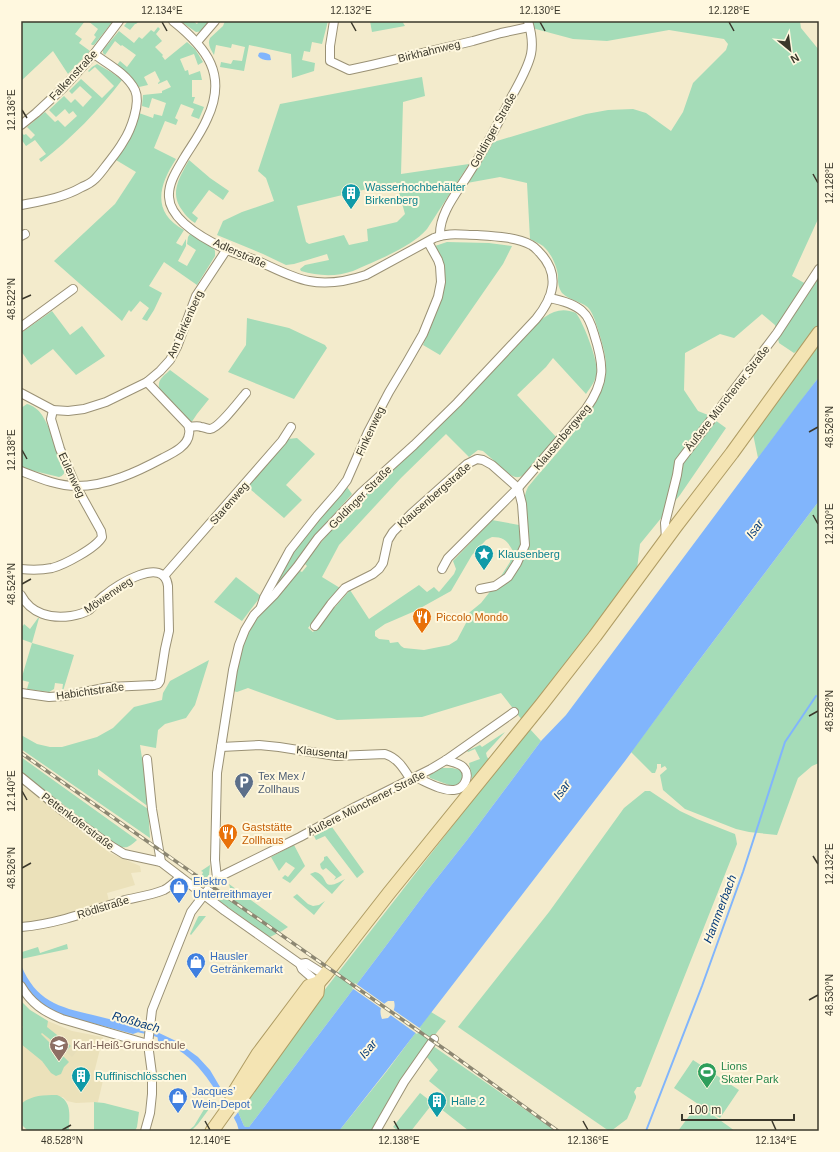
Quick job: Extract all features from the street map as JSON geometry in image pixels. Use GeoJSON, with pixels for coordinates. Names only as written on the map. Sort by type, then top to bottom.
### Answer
{"type":"FeatureCollection","features":[{"type":"Feature","properties":{"kind":"main road"},"geometry":{"type":"LineString","coordinates":[[204,1131],[216,1124],[232,1103],[240,1100],[317,993],[321,979],[595,636],[819,333]]}},
{"type":"Feature","properties":{"kind":"street","name":"Falkenstraße"},"geometry":{"type":"LineString","coordinates":[[21,125],[64,87],[94,54],[119,21]]}},
{"type":"Feature","properties":{"kind":"street","name":"Adlerstraße"},"geometry":{"type":"LineString","coordinates":[[173,21],[198,42],[204,50],[212,67],[216,85],[215,97],[207,120],[173,178],[170,186],[170,205],[182,222],[192,230],[227,249],[281,272],[309,281],[332,283],[366,275],[428,242]]}},
{"type":"Feature","properties":{"kind":"street"},"geometry":{"type":"LineString","coordinates":[[198,42],[215,21]]}},
{"type":"Feature","properties":{"kind":"street","name":"Birkhahnweg"},"geometry":{"type":"LineString","coordinates":[[334,21],[330,46],[330,61],[349,70],[473,41],[529,24]]}},
{"type":"Feature","properties":{"kind":"street","name":"Goldinger Straße"},"geometry":{"type":"LineString","coordinates":[[440,236],[441,224],[448,207],[477,159],[509,101],[527,64],[531,54],[529,24]]}},
{"type":"Feature","properties":{"kind":"street"},"geometry":{"type":"LineString","coordinates":[[21,205],[62,196],[82,187],[96,178],[124,141],[135,114],[137,98],[136,91],[124,77],[94,54]]}},
{"type":"Feature","properties":{"kind":"street","name":"Goldinger Straße"},"geometry":{"type":"LineString","coordinates":[[217,878],[215,860],[217,773],[233,670],[239,645],[245,630],[254,615],[274,596],[318,538],[367,488],[414,445],[468,392],[536,319],[545,308],[549,298],[553,280],[552,272],[545,259],[531,245],[515,240],[501,238],[451,234],[440,236],[428,242]]}},
{"type":"Feature","properties":{"kind":"street","name":"Finkenweg"},"geometry":{"type":"LineString","coordinates":[[260,608],[290,550],[347,480],[368,432],[389,392],[423,334],[438,297],[441,282],[440,266],[428,242]]}},
{"type":"Feature","properties":{"kind":"street","name":"Am Birkenberg"},"geometry":{"type":"LineString","coordinates":[[21,393],[53,410],[68,411],[84,409],[106,402],[147,382],[170,360],[177,347],[196,296],[227,249]]}},
{"type":"Feature","properties":{"kind":"street","name":"Äußere Münchener Straße"},"geometry":{"type":"LineString","coordinates":[[666,539],[665,523],[679,462],[778,333],[819,269]]}},
{"type":"Feature","properties":{"kind":"street"},"geometry":{"type":"LineString","coordinates":[[21,327],[73,289]]}},
{"type":"Feature","properties":{"kind":"street","name":"Klausenbergweg"},"geometry":{"type":"LineString","coordinates":[[442,569],[448,558],[518,488],[586,409],[595,394],[601,378],[602,363],[597,343],[586,315],[583,311],[573,306],[562,301],[549,298]]}},
{"type":"Feature","properties":{"kind":"street"},"geometry":{"type":"LineString","coordinates":[[21,470],[42,480],[58,484],[76,486],[91,485],[106,482],[141,470],[174,452],[185,444],[190,434],[188,425],[147,382]]}},
{"type":"Feature","properties":{"kind":"street"},"geometry":{"type":"LineString","coordinates":[[188,427],[200,426],[206,429],[214,428],[224,419],[246,393]]}},
{"type":"Feature","properties":{"kind":"street","name":"Eulenweg"},"geometry":{"type":"LineString","coordinates":[[21,569],[38,570],[53,567],[79,555],[102,537],[101,531],[76,486],[60,449],[52,422],[51,416],[53,410]]}},
{"type":"Feature","properties":{"kind":"street","name":"Starenweg"},"geometry":{"type":"LineString","coordinates":[[164,576],[282,441],[291,427]]}},
{"type":"Feature","properties":{"kind":"street","name":"Klausenbergstraße"},"geometry":{"type":"LineString","coordinates":[[315,626],[345,588],[373,574],[379,569],[383,563],[388,540],[393,532],[467,464],[477,459],[484,460],[492,465],[518,488]]}},
{"type":"Feature","properties":{"kind":"street"},"geometry":{"type":"LineString","coordinates":[[480,590],[495,586],[508,577],[517,563],[525,545],[522,504],[518,488]]}},
{"type":"Feature","properties":{"kind":"street","name":"Möwenweg"},"geometry":{"type":"LineString","coordinates":[[21,595],[29,606],[39,613],[48,616],[61,617],[75,615],[88,610],[105,594],[135,576],[147,572],[164,576]]}},
{"type":"Feature","properties":{"kind":"street","name":"Habichtstraße"},"geometry":{"type":"LineString","coordinates":[[21,693],[49,697],[64,696],[109,687],[158,684],[160,681],[169,631],[168,586],[167,580],[164,576]]}},
{"type":"Feature","properties":{"kind":"street","name":"Äußere Münchener Straße"},"geometry":{"type":"LineString","coordinates":[[145,1130],[150,1113],[152,1094],[152,1074],[148,1042],[152,1010],[191,912],[217,878],[307,834],[355,807],[413,779],[446,760],[514,712]]}},
{"type":"Feature","properties":{"kind":"street","name":"Klausental"},"geometry":{"type":"LineString","coordinates":[[221,747],[259,745],[336,756],[385,754],[398,762],[413,779],[450,790],[460,788],[466,781],[466,771],[462,766],[446,760]]}},
{"type":"Feature","properties":{"kind":"street"},"geometry":{"type":"LineString","coordinates":[[146,759],[152,809],[162,862]]}},
{"type":"Feature","properties":{"kind":"street","name":"Pettenkoferstraße"},"geometry":{"type":"LineString","coordinates":[[21,777],[64,812],[124,854],[162,862],[244,926],[300,964],[306,963],[321,979]]}},
{"type":"Feature","properties":{"kind":"street","name":"Rödlstraße"},"geometry":{"type":"LineString","coordinates":[[21,927],[36,926],[64,919],[157,892],[173,884],[180,876]]}},
{"type":"Feature","properties":{"kind":"street"},"geometry":{"type":"LineString","coordinates":[[21,986],[37,1006],[48,1014],[148,1042]]}},
{"type":"Feature","properties":{"kind":"street"},"geometry":{"type":"LineString","coordinates":[[376,1131],[404,1082],[434,1038]]}},
{"type":"Feature","properties":{"kind":"shaded area"},"geometry":{"type":"Polygon","coordinates":[[[21,786],[32,792],[110,853],[140,866],[141,872],[131,873],[135,885],[107,893],[109,901],[46,920],[21,923],[21,786]]]}},
{"type":"Feature","properties":{"kind":"shaded area","name":"Karl-Heiß-Grundschule"},"geometry":{"type":"Polygon","coordinates":[[[21,1001],[30,1010],[48,1021],[72,1031],[103,1037],[94,1073],[104,1076],[98,1102],[76,1103],[67,1101],[63,1097],[21,1104],[21,1001]]]}},
{"type":"Feature","properties":{"kind":"green space"},"geometry":{"type":"Polygon","coordinates":[[[21,21],[85,21],[75,34],[82,39],[79,43],[90,51],[68,74],[53,51],[21,81],[21,21]]]}},
{"type":"Feature","properties":{"kind":"green space"},"geometry":{"type":"Polygon","coordinates":[[[88,21],[113,21],[94,45],[92,45],[91,44],[96,37],[94,35],[98,29],[88,21]]]}},
{"type":"Feature","properties":{"kind":"green space"},"geometry":{"type":"Polygon","coordinates":[[[128,21],[139,21],[130,30],[124,26],[128,21]]]}},
{"type":"Feature","properties":{"kind":"green space"},"geometry":{"type":"Polygon","coordinates":[[[180,21],[193,21],[197,24],[199,21],[208,21],[204,29],[196,32],[180,21]]]}},
{"type":"Feature","properties":{"kind":"green space"},"geometry":{"type":"Polygon","coordinates":[[[225,21],[328,21],[322,44],[312,42],[310,52],[304,51],[302,60],[315,63],[314,71],[292,78],[291,54],[249,45],[244,71],[220,67],[221,62],[231,64],[233,60],[242,61],[245,47],[232,44],[231,48],[216,45],[214,55],[210,47],[209,40],[223,26],[225,21]]]}},
{"type":"Feature","properties":{"kind":"green space"},"geometry":{"type":"Polygon","coordinates":[[[370,21],[402,21],[405,26],[372,32],[370,21]]]}},
{"type":"Feature","properties":{"kind":"green space"},"geometry":{"type":"Polygon","coordinates":[[[531,21],[800,21],[801,28],[819,50],[819,217],[792,276],[806,284],[819,265],[819,324],[803,346],[794,353],[779,343],[775,325],[762,314],[734,338],[720,334],[685,353],[684,390],[698,411],[708,415],[726,428],[680,495],[640,544],[637,569],[591,632],[522,720],[501,693],[422,717],[337,720],[248,688],[237,692],[233,691],[243,645],[256,620],[300,571],[302,572],[307,566],[304,563],[333,528],[539,321],[556,311],[562,310],[576,313],[590,341],[595,358],[597,372],[596,378],[586,394],[553,358],[546,367],[517,395],[557,438],[523,475],[514,477],[483,451],[478,450],[469,457],[446,434],[401,478],[339,545],[322,577],[340,588],[308,628],[313,632],[350,590],[369,619],[419,585],[427,592],[434,587],[439,592],[454,574],[456,569],[453,561],[492,520],[519,525],[525,524],[524,500],[528,487],[579,425],[601,391],[606,373],[606,362],[596,323],[588,307],[565,296],[562,293],[558,284],[556,268],[551,256],[543,246],[530,239],[527,183],[500,177],[467,183],[487,144],[586,114],[608,110],[633,109],[646,113],[671,131],[683,112],[693,83],[726,50],[728,44],[724,39],[669,30],[607,41],[573,39],[532,28],[531,21]],[[492,537],[486,540],[472,555],[451,591],[415,611],[385,624],[375,631],[375,636],[379,639],[389,640],[390,643],[398,642],[404,648],[424,650],[449,645],[457,640],[466,623],[467,615],[481,603],[496,584],[510,562],[513,551],[509,545],[503,539],[492,537]]]}},
{"type":"Feature","properties":{"kind":"green space"},"geometry":{"type":"Polygon","coordinates":[[[158,27],[160,29],[156,34],[162,41],[155,47],[163,55],[162,56],[165,60],[187,42],[195,49],[203,62],[198,65],[194,54],[180,59],[185,71],[188,70],[189,75],[200,71],[202,80],[192,80],[192,97],[195,97],[193,103],[204,107],[199,119],[191,116],[194,109],[181,104],[175,118],[178,120],[176,125],[165,121],[154,148],[176,159],[165,179],[162,188],[162,206],[166,215],[173,223],[184,230],[176,243],[182,246],[186,239],[186,246],[178,261],[187,266],[196,250],[187,244],[190,234],[213,247],[215,256],[197,285],[164,262],[149,286],[162,293],[147,321],[142,319],[149,308],[140,301],[131,312],[129,310],[122,321],[54,261],[115,204],[136,172],[116,160],[130,138],[139,113],[153,118],[154,114],[162,116],[166,103],[152,98],[149,108],[142,106],[143,95],[162,93],[162,91],[171,87],[167,80],[158,84],[160,81],[155,71],[144,77],[148,85],[139,87],[130,75],[117,65],[120,61],[127,67],[136,55],[115,41],[105,55],[103,50],[119,31],[134,43],[139,37],[142,39],[151,30],[154,32],[158,27]]]}},
{"type":"Feature","properties":{"kind":"green space"},"geometry":{"type":"Polygon","coordinates":[[[97,64],[122,80],[84,124],[41,162],[39,159],[46,154],[35,140],[26,146],[21,139],[21,132],[24,135],[26,134],[31,139],[35,135],[27,127],[45,112],[55,122],[58,120],[65,127],[77,116],[73,111],[69,114],[65,109],[56,117],[49,110],[64,96],[71,103],[75,99],[83,107],[92,97],[80,86],[72,94],[69,91],[81,79],[102,98],[114,86],[95,67],[89,72],[88,71],[97,64]]]}},
{"type":"Feature","properties":{"kind":"green space"},"geometry":{"type":"Polygon","coordinates":[[[422,77],[425,96],[403,102],[401,174],[469,164],[427,229],[403,248],[347,273],[327,275],[301,271],[300,269],[305,265],[329,260],[327,254],[286,265],[217,235],[223,221],[242,212],[274,201],[266,178],[258,171],[280,104],[422,77]],[[396,182],[297,206],[306,242],[309,244],[344,235],[349,245],[368,241],[367,229],[397,222],[405,214],[396,182]]]}},
{"type":"Feature","properties":{"kind":"green space"},"geometry":{"type":"Polygon","coordinates":[[[189,160],[210,178],[229,191],[223,200],[209,190],[192,213],[198,218],[195,223],[183,212],[176,197],[179,179],[189,160]]]}},
{"type":"Feature","properties":{"kind":"green space"},"geometry":{"type":"Polygon","coordinates":[[[447,242],[489,243],[512,246],[503,264],[440,355],[423,345],[439,303],[435,246],[447,242]]]}},
{"type":"Feature","properties":{"kind":"green space"},"geometry":{"type":"Polygon","coordinates":[[[52,311],[70,335],[82,326],[105,356],[76,375],[53,349],[31,365],[21,351],[21,333],[52,311]]]}},
{"type":"Feature","properties":{"kind":"green space"},"geometry":{"type":"Polygon","coordinates":[[[247,318],[289,328],[325,345],[327,348],[294,399],[228,372],[246,345],[247,318]]]}},
{"type":"Feature","properties":{"kind":"green space"},"geometry":{"type":"Polygon","coordinates":[[[819,344],[819,377],[758,458],[753,434],[819,344]]]}},
{"type":"Feature","properties":{"kind":"green space"},"geometry":{"type":"Polygon","coordinates":[[[170,370],[209,399],[191,423],[160,390],[160,381],[170,370]]]}},
{"type":"Feature","properties":{"kind":"green space"},"geometry":{"type":"Polygon","coordinates":[[[27,404],[39,411],[55,441],[65,469],[64,474],[60,477],[21,467],[21,408],[27,404]]]}},
{"type":"Feature","properties":{"kind":"green space"},"geometry":{"type":"Polygon","coordinates":[[[297,438],[315,454],[286,485],[302,500],[284,518],[250,489],[251,488],[248,485],[288,439],[297,438]]]}},
{"type":"Feature","properties":{"kind":"green space"},"geometry":{"type":"Polygon","coordinates":[[[347,487],[352,494],[314,537],[294,566],[267,598],[299,543],[347,487]]]}},
{"type":"Feature","properties":{"kind":"green space"},"geometry":{"type":"Polygon","coordinates":[[[819,501],[819,763],[812,766],[798,778],[777,835],[736,829],[685,809],[663,790],[660,775],[667,769],[665,766],[661,768],[661,764],[657,764],[655,773],[652,773],[631,752],[819,501]]]}},
{"type":"Feature","properties":{"kind":"green space"},"geometry":{"type":"Polygon","coordinates":[[[236,577],[261,596],[242,621],[214,602],[236,577]]]}},
{"type":"Feature","properties":{"kind":"green space"},"geometry":{"type":"Polygon","coordinates":[[[39,618],[32,643],[21,639],[21,624],[23,626],[24,624],[30,629],[39,618]]]}},
{"type":"Feature","properties":{"kind":"green space"},"geometry":{"type":"Polygon","coordinates":[[[32,643],[74,655],[63,691],[63,684],[55,683],[54,689],[49,692],[27,689],[29,682],[21,680],[32,643]]]}},
{"type":"Feature","properties":{"kind":"green space"},"geometry":{"type":"Polygon","coordinates":[[[209,660],[195,705],[186,718],[165,724],[158,730],[156,748],[140,745],[149,803],[146,805],[98,769],[98,775],[148,809],[150,838],[21,749],[21,735],[37,744],[50,747],[62,747],[97,737],[113,728],[134,707],[162,700],[163,693],[170,681],[209,660]]]}},
{"type":"Feature","properties":{"kind":"green space"},"geometry":{"type":"Polygon","coordinates":[[[529,728],[541,741],[249,1127],[244,1126],[238,1112],[252,1095],[323,992],[529,728]]]}},
{"type":"Feature","properties":{"kind":"green space"},"geometry":{"type":"Polygon","coordinates":[[[505,732],[486,753],[489,759],[475,780],[472,779],[469,763],[480,759],[475,749],[468,752],[467,751],[480,745],[482,747],[505,732]]]}},
{"type":"Feature","properties":{"kind":"green space"},"geometry":{"type":"Polygon","coordinates":[[[21,757],[137,840],[128,847],[117,846],[21,772],[21,757]]]}},
{"type":"Feature","properties":{"kind":"green space"},"geometry":{"type":"Polygon","coordinates":[[[441,768],[461,770],[463,777],[460,783],[456,786],[449,785],[430,778],[430,773],[441,768]]]}},
{"type":"Feature","properties":{"kind":"green space"},"geometry":{"type":"Polygon","coordinates":[[[645,791],[650,791],[680,811],[735,834],[737,844],[641,1086],[637,1087],[634,1092],[636,1098],[627,1119],[609,1131],[458,1027],[549,912],[624,808],[645,791]]]}},
{"type":"Feature","properties":{"kind":"green space"},"geometry":{"type":"Polygon","coordinates":[[[332,827],[364,872],[357,878],[325,836],[316,840],[314,836],[332,827]]]}},
{"type":"Feature","properties":{"kind":"green space"},"geometry":{"type":"Polygon","coordinates":[[[294,845],[305,866],[290,883],[282,878],[285,875],[288,877],[295,868],[286,862],[279,871],[271,857],[294,845]]]}},
{"type":"Feature","properties":{"kind":"green space"},"geometry":{"type":"Polygon","coordinates":[[[327,856],[342,875],[334,880],[336,877],[326,868],[323,870],[321,868],[320,864],[324,860],[324,857],[327,856]]]}},
{"type":"Feature","properties":{"kind":"green space"},"geometry":{"type":"Polygon","coordinates":[[[210,865],[209,875],[201,883],[190,879],[198,873],[194,879],[199,881],[203,875],[203,872],[201,871],[210,865]]]}},
{"type":"Feature","properties":{"kind":"green space"},"geometry":{"type":"Polygon","coordinates":[[[315,872],[323,877],[326,883],[332,885],[345,879],[332,894],[310,874],[315,872]]]}},
{"type":"Feature","properties":{"kind":"green space"},"geometry":{"type":"Polygon","coordinates":[[[229,884],[288,927],[270,937],[219,901],[230,888],[229,884]]]}},
{"type":"Feature","properties":{"kind":"green space"},"geometry":{"type":"Polygon","coordinates":[[[297,894],[308,904],[313,906],[319,905],[325,901],[314,915],[293,897],[297,894]]]}},
{"type":"Feature","properties":{"kind":"green space"},"geometry":{"type":"Polygon","coordinates":[[[199,916],[206,916],[191,935],[190,934],[199,916]]]}},
{"type":"Feature","properties":{"kind":"green space"},"geometry":{"type":"Polygon","coordinates":[[[67,944],[68,949],[21,959],[21,951],[22,952],[38,947],[40,953],[67,944]]]}},
{"type":"Feature","properties":{"kind":"green space"},"geometry":{"type":"Polygon","coordinates":[[[21,1001],[30,1010],[48,1021],[47,1027],[71,1046],[66,1052],[42,1033],[41,1034],[69,1062],[64,1067],[61,1074],[56,1076],[51,1073],[42,1061],[21,1044],[21,1029],[23,1027],[21,1025],[21,1001]]]}},
{"type":"Feature","properties":{"kind":"green space"},"geometry":{"type":"Polygon","coordinates":[[[431,1012],[446,1021],[409,1067],[372,1131],[339,1131],[387,1071],[431,1012]]]}},
{"type":"Feature","properties":{"kind":"green space"},"geometry":{"type":"Polygon","coordinates":[[[433,1046],[556,1131],[469,1131],[436,1105],[445,1094],[429,1081],[438,1070],[426,1056],[433,1046]]]}},
{"type":"Feature","properties":{"kind":"green space","name":"Lions Skater Park"},"geometry":{"type":"Polygon","coordinates":[[[693,1060],[739,1090],[720,1118],[699,1105],[735,1131],[678,1131],[698,1104],[674,1088],[693,1060]]]}},
{"type":"Feature","properties":{"kind":"green space"},"geometry":{"type":"Polygon","coordinates":[[[420,1093],[433,1103],[411,1131],[399,1131],[393,1127],[420,1093]]]}},
{"type":"Feature","properties":{"kind":"green space"},"geometry":{"type":"Polygon","coordinates":[[[57,1095],[66,1101],[68,1105],[69,1131],[28,1131],[21,1124],[22,1103],[30,1098],[38,1096],[57,1095]]]}},
{"type":"Feature","properties":{"kind":"green space"},"geometry":{"type":"Polygon","coordinates":[[[94,1102],[139,1112],[135,1131],[94,1131],[94,1102]]]}},
{"type":"Feature","properties":{"kind":"green space"},"geometry":{"type":"Polygon","coordinates":[[[206,1106],[209,1109],[198,1124],[192,1130],[188,1131],[194,1126],[206,1106]]]}},
{"type":"Feature","properties":{"kind":"sand"},"geometry":{"type":"Polygon","coordinates":[[[71,1046],[77,1051],[72,1057],[66,1052],[71,1046]]]}},
{"type":"Feature","properties":{"kind":"water"},"geometry":{"type":"Polygon","coordinates":[[[259,53],[269,54],[271,60],[261,58],[258,56],[259,53]]]}},
{"type":"Feature","properties":{"kind":"water","name":"Isar"},"geometry":{"type":"Polygon","coordinates":[[[819,377],[819,501],[625,761],[339,1131],[239,1131],[234,1118],[202,1072],[183,1053],[172,1046],[158,1041],[157,1032],[176,1041],[198,1057],[210,1070],[223,1092],[238,1112],[244,1126],[249,1127],[541,741],[566,715],[819,377]],[[388,1001],[383,1005],[380,1011],[382,1019],[388,1018],[394,1010],[394,1001],[388,1001]]]}},
{"type":"Feature","properties":{"kind":"water"},"geometry":{"type":"Polygon","coordinates":[[[21,965],[27,977],[41,995],[59,1005],[69,1009],[141,1027],[140,1030],[133,1034],[66,1016],[47,1008],[30,994],[21,981],[21,965]]]}},
{"type":"Feature","properties":{"kind":"pier"},"geometry":{"type":"Polygon","coordinates":[[[355,983],[386,1005],[382,1009],[352,988],[355,983]]]}},
{"type":"Feature","properties":{"kind":"pier"},"geometry":{"type":"Polygon","coordinates":[[[392,1009],[421,1029],[417,1034],[389,1014],[392,1009]]]}},
{"type":"Feature","properties":{"kind":"pier"},"geometry":{"type":"Polygon","coordinates":[[[224,1090],[239,1111],[232,1120],[218,1099],[224,1090]]]}},
{"type":"Feature","properties":{"kind":"waterway","name":"Hammerbach"},"geometry":{"type":"LineString","coordinates":[[646,1131],[702,986],[743,872],[785,742],[816,696]]}},
{"type":"Feature","properties":{"kind":"waterway","name":"Roßbach"},"geometry":{"type":"LineString","coordinates":[[137,1031],[146,1033]]}},
{"type":"Feature","properties":{"kind":"waterway","name":"Roßbach"},"geometry":{"type":"LineString","coordinates":[[151,1034],[160,1037]]}},
{"type":"Feature","properties":{"kind":"railway"},"geometry":{"type":"LineString","coordinates":[[21,753],[450,1053],[558,1131]]}},
{"type":"Feature","properties":{"kind":"place","name":"Wasserhochbehälter Birkenberg"},"geometry":{"type":"Point","coordinates":[351,210]}},
{"type":"Feature","properties":{"kind":"place","name":"Klausenberg"},"geometry":{"type":"Point","coordinates":[484,571]}},
{"type":"Feature","properties":{"kind":"place","name":"Piccolo Mondo"},"geometry":{"type":"Point","coordinates":[422,634]}},
{"type":"Feature","properties":{"kind":"place","name":"Tex Mex / Zollhaus"},"geometry":{"type":"Point","coordinates":[244,799]}},
{"type":"Feature","properties":{"kind":"place","name":"Gaststätte Zollhaus"},"geometry":{"type":"Point","coordinates":[228,850]}},
{"type":"Feature","properties":{"kind":"place","name":"Elektro Unterreithmayer"},"geometry":{"type":"Point","coordinates":[179,904]}},
{"type":"Feature","properties":{"kind":"place","name":"Hausler Getränkemarkt"},"geometry":{"type":"Point","coordinates":[196,979]}},
{"type":"Feature","properties":{"kind":"place","name":"Karl-Heiß-Grundschule"},"geometry":{"type":"Point","coordinates":[59,1062]}},
{"type":"Feature","properties":{"kind":"place","name":"Lions Skater Park"},"geometry":{"type":"Point","coordinates":[707,1089]}},
{"type":"Feature","properties":{"kind":"place","name":"Ruffinischlösschen"},"geometry":{"type":"Point","coordinates":[81,1093]}},
{"type":"Feature","properties":{"kind":"place","name":"Jacques’ Wein-Depot"},"geometry":{"type":"Point","coordinates":[178,1114]}},
{"type":"Feature","properties":{"kind":"place","name":"Halle 2"},"geometry":{"type":"Point","coordinates":[437,1118]}}]}
